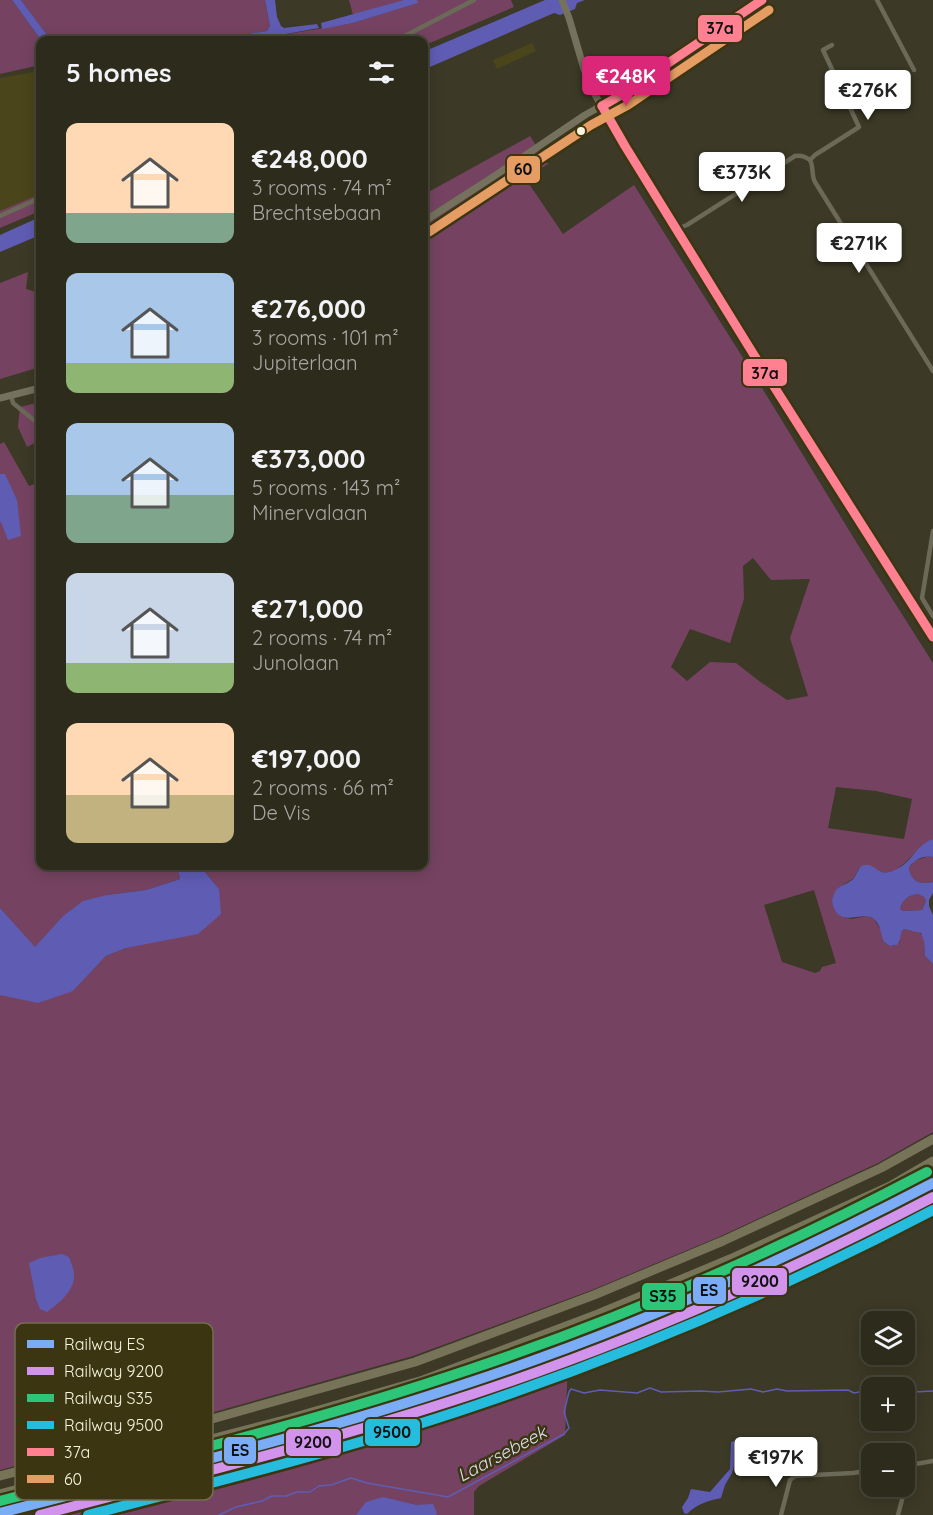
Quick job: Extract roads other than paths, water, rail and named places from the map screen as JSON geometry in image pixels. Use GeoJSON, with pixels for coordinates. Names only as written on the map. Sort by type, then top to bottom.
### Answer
{"type":"FeatureCollection","features":[{"type":"Feature","properties":{"kind":"highway"},"geometry":{"type":"LineString","coordinates":[[213,1419],[415,1362],[594,1295],[723,1241],[881,1168],[933,1138]]}},
{"type":"Feature","properties":{"kind":"highway"},"geometry":{"type":"LineString","coordinates":[[213,1439],[423,1380],[598,1314],[730,1259],[892,1185],[933,1161]]}},
{"type":"Feature","properties":{"kind":"highway"},"geometry":{"type":"LineString","coordinates":[[0,1476],[15,1472]]}},
{"type":"Feature","properties":{"kind":"highway"},"geometry":{"type":"LineString","coordinates":[[0,1494],[15,1490]]}},
{"type":"Feature","properties":{"kind":"main road"},"geometry":{"type":"LineString","coordinates":[[562,0],[569,16],[584,69],[625,146],[760,365],[933,637]]}},
{"type":"Feature","properties":{"kind":"main road"},"geometry":{"type":"LineString","coordinates":[[428,219],[585,115],[621,95],[762,0]]}},
{"type":"Feature","properties":{"kind":"main road"},"geometry":{"type":"LineString","coordinates":[[0,398],[36,389]]}},
{"type":"Feature","properties":{"kind":"street"},"geometry":{"type":"LineString","coordinates":[[405,36],[474,0]]}},
{"type":"Feature","properties":{"kind":"street"},"geometry":{"type":"LineString","coordinates":[[877,0],[914,70]]}},
{"type":"Feature","properties":{"kind":"street"},"geometry":{"type":"LineString","coordinates":[[810,160],[814,155],[859,127],[823,50],[832,45]]}},
{"type":"Feature","properties":{"kind":"street"},"geometry":{"type":"LineString","coordinates":[[676,229],[687,225],[795,156],[805,156],[813,167],[812,177],[933,371]]}},
{"type":"Feature","properties":{"kind":"street"},"geometry":{"type":"LineString","coordinates":[[0,216],[36,200]]}},
{"type":"Feature","properties":{"kind":"street"},"geometry":{"type":"LineString","coordinates":[[11,394],[13,403],[36,422]]}},
{"type":"Feature","properties":{"kind":"street"},"geometry":{"type":"LineString","coordinates":[[933,531],[922,598],[933,616]]}},
{"type":"Feature","properties":{"kind":"street"},"geometry":{"type":"LineString","coordinates":[[748,1447],[794,1459],[795,1476]]}},
{"type":"Feature","properties":{"kind":"street"},"geometry":{"type":"LineString","coordinates":[[915,1464],[933,1461]]}},
{"type":"Feature","properties":{"kind":"street"},"geometry":{"type":"LineString","coordinates":[[781,1515],[790,1480],[795,1476],[861,1471]]}},
{"type":"Feature","properties":{"kind":"street"},"geometry":{"type":"LineString","coordinates":[[898,1515],[903,1497]]}},
{"type":"Feature","properties":{"kind":"waterway","name":"Laarsebeek"},"geometry":{"type":"LineString","coordinates":[[219,1515],[272,1496],[310,1492],[319,1486],[331,1485],[351,1478],[367,1483],[448,1497],[564,1434],[569,1428],[564,1412],[571,1389],[584,1393],[600,1390],[637,1393],[650,1388],[661,1392],[718,1392],[751,1389],[763,1392],[777,1389],[861,1392]]}},
{"type":"Feature","properties":{"kind":"waterway","name":"Laarsebeek"},"geometry":{"type":"LineString","coordinates":[[915,1392],[933,1391]]}},
{"type":"Feature","properties":{"kind":"rail line","name":"S35"},"geometry":{"type":"LineString","coordinates":[[213,1445],[410,1389],[586,1328],[759,1255],[927,1172]]}},
{"type":"Feature","properties":{"kind":"rail line","name":"ES"},"geometry":{"type":"LineString","coordinates":[[213,1458],[413,1401],[590,1340],[764,1266],[933,1183]]}},
{"type":"Feature","properties":{"kind":"rail line","name":"9200"},"geometry":{"type":"LineString","coordinates":[[213,1469],[419,1411],[591,1352],[707,1305],[821,1253],[933,1197]]}},
{"type":"Feature","properties":{"kind":"rail line","name":"9500"},"geometry":{"type":"LineString","coordinates":[[213,1483],[432,1420],[538,1384],[653,1340],[767,1291],[933,1210]]}},
{"type":"Feature","properties":{"kind":"rail line","name":"S35"},"geometry":{"type":"LineString","coordinates":[[0,1501],[15,1497]]}},
{"type":"Feature","properties":{"kind":"rail line","name":"ES"},"geometry":{"type":"LineString","coordinates":[[0,1513],[50,1500]]}},
{"type":"Feature","properties":{"kind":"rail line","name":"9200"},"geometry":{"type":"LineString","coordinates":[[40,1515],[97,1500]]}},
{"type":"Feature","properties":{"kind":"rail line","name":"9500"},"geometry":{"type":"LineString","coordinates":[[88,1515],[146,1500]]}}]}
